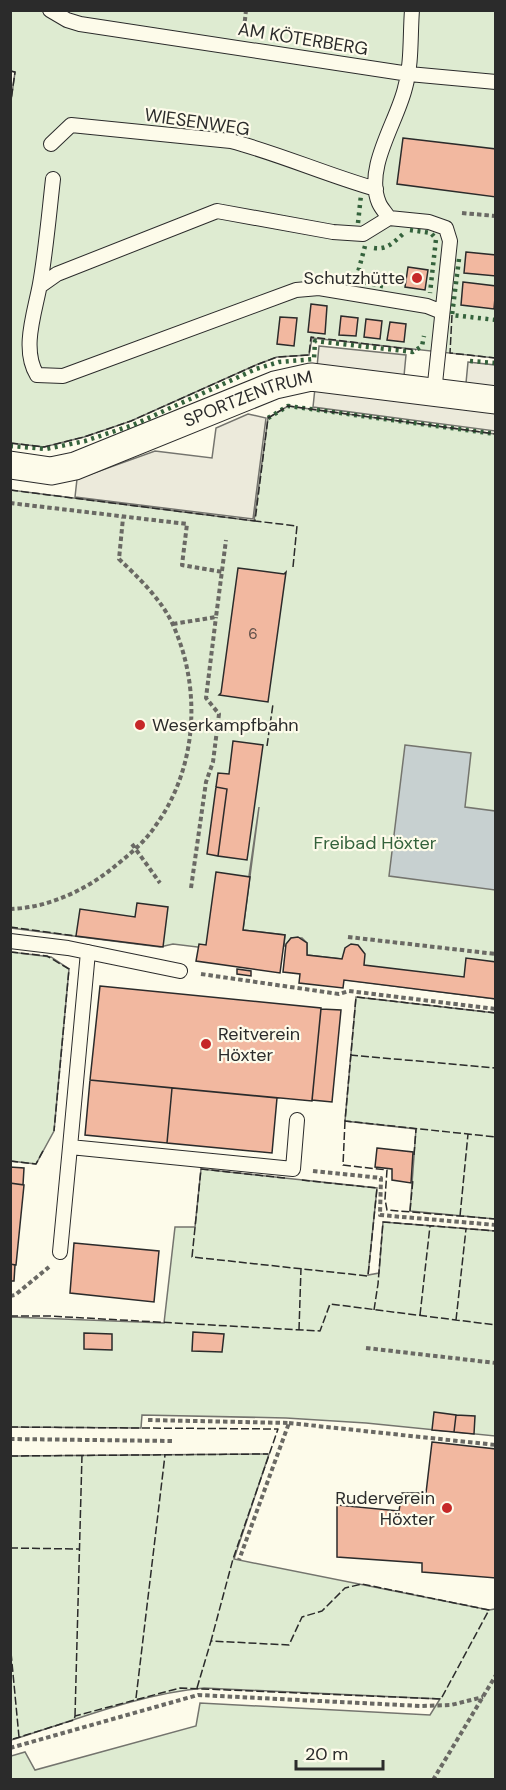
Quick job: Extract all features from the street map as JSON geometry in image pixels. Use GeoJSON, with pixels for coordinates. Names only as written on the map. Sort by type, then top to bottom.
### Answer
{"type":"FeatureCollection","features":[{"type":"Feature","properties":{"kind":"street","name":"SPORTZENTRUM"},"geometry":{"type":"LineString","coordinates":[[10,465],[51,471],[75,466],[275,385],[311,376],[495,400]]}},
{"type":"Feature","properties":{"kind":"lane"},"geometry":{"type":"LineString","coordinates":[[389,218],[378,202],[376,165],[409,74],[412,10]]}},
{"type":"Feature","properties":{"kind":"lane","name":"AM KÖTERBERG"},"geometry":{"type":"LineString","coordinates":[[51,12],[80,24],[409,74],[495,82]]}},
{"type":"Feature","properties":{"kind":"lane","name":"WIESENWEG"},"geometry":{"type":"LineString","coordinates":[[51,144],[71,125],[231,141],[376,189]]}},
{"type":"Feature","properties":{"kind":"lane"},"geometry":{"type":"LineString","coordinates":[[54,179],[40,286],[33,310],[30,349],[32,367],[37,375],[63,376],[296,290],[319,288],[427,306],[442,312]]}},
{"type":"Feature","properties":{"kind":"lane"},"geometry":{"type":"LineString","coordinates":[[40,286],[57,274],[217,211],[333,232],[363,234],[389,218],[429,222],[446,228],[450,241],[434,393]]}},
{"type":"Feature","properties":{"kind":"lane"},"geometry":{"type":"LineString","coordinates":[[10,940],[88,952],[180,971]]}},
{"type":"Feature","properties":{"kind":"lane"},"geometry":{"type":"LineString","coordinates":[[60,1252],[88,952]]}},
{"type":"Feature","properties":{"kind":"lane"},"geometry":{"type":"LineString","coordinates":[[70,1147],[293,1169],[297,1120]]}},
{"type":"Feature","properties":{"kind":"path"},"geometry":{"type":"LineString","coordinates":[[446,228],[456,212],[495,216]]}},
{"type":"Feature","properties":{"kind":"path"},"geometry":{"type":"LineString","coordinates":[[10,503],[187,524],[182,565],[223,572]]}},
{"type":"Feature","properties":{"kind":"path"},"geometry":{"type":"LineString","coordinates":[[10,909],[52,902],[82,889],[108,872],[136,849],[157,825],[186,765],[191,725],[190,689],[184,659],[173,624],[155,598],[119,559],[123,518]]}},
{"type":"Feature","properties":{"kind":"path"},"geometry":{"type":"LineString","coordinates":[[191,888],[206,782],[213,762],[219,714],[206,698],[226,540]]}},
{"type":"Feature","properties":{"kind":"path"},"geometry":{"type":"LineString","coordinates":[[173,624],[216,617]]}},
{"type":"Feature","properties":{"kind":"path"},"geometry":{"type":"LineString","coordinates":[[132,844],[160,883]]}},
{"type":"Feature","properties":{"kind":"path"},"geometry":{"type":"LineString","coordinates":[[348,937],[495,954]]}},
{"type":"Feature","properties":{"kind":"path"},"geometry":{"type":"LineString","coordinates":[[180,971],[339,994],[349,991],[495,1009]]}},
{"type":"Feature","properties":{"kind":"path"},"geometry":{"type":"LineString","coordinates":[[293,1169],[381,1178],[380,1215],[495,1224]]}},
{"type":"Feature","properties":{"kind":"path"},"geometry":{"type":"LineString","coordinates":[[10,1296],[15,1295],[47,1269],[60,1252]]}},
{"type":"Feature","properties":{"kind":"path"},"geometry":{"type":"LineString","coordinates":[[366,1348],[495,1363]]}},
{"type":"Feature","properties":{"kind":"path"},"geometry":{"type":"LineString","coordinates":[[148,1420],[289,1423],[495,1444]]}},
{"type":"Feature","properties":{"kind":"path"},"geometry":{"type":"LineString","coordinates":[[239,1560],[289,1423]]}},
{"type":"Feature","properties":{"kind":"path"},"geometry":{"type":"LineString","coordinates":[[10,1439],[172,1441]]}},
{"type":"Feature","properties":{"kind":"path"},"geometry":{"type":"LineString","coordinates":[[433,1779],[495,1675]]}},
{"type":"Feature","properties":{"kind":"path"},"geometry":{"type":"LineString","coordinates":[[10,1748],[198,1695],[421,1706],[451,1705],[483,1697]]}},
{"type":"Feature","properties":{"kind":"green space"},"geometry":{"type":"Polygon","coordinates":[[[11,11],[495,11],[495,358],[312,338],[309,355],[277,357],[131,421],[84,437],[44,447],[11,443],[10,108],[15,72],[11,71],[11,11]]]}},
{"type":"Feature","properties":{"kind":"green space","name":"Freibad Höxter"},"geometry":{"type":"Polygon","coordinates":[[[288,406],[495,434],[495,999],[340,979],[342,959],[307,955],[307,943],[302,938],[291,938],[284,946],[285,935],[243,930],[259,807],[238,952],[173,944],[160,947],[11,928],[11,490],[254,521],[268,418],[288,406]]]}},
{"type":"Feature","properties":{"kind":"green space"},"geometry":{"type":"Polygon","coordinates":[[[11,952],[51,957],[69,969],[54,1131],[36,1164],[11,1161],[11,952]]]}},
{"type":"Feature","properties":{"kind":"green space"},"geometry":{"type":"Polygon","coordinates":[[[356,997],[495,1013],[495,1219],[410,1211],[416,1129],[345,1121],[356,997]]]}},
{"type":"Feature","properties":{"kind":"green space"},"geometry":{"type":"Polygon","coordinates":[[[201,1169],[377,1188],[368,1275],[379,1273],[383,1222],[495,1231],[495,1436],[366,1423],[286,1418],[142,1415],[141,1428],[11,1427],[11,1317],[164,1323],[175,1227],[195,1227],[201,1169]]]}},
{"type":"Feature","properties":{"kind":"green space"},"geometry":{"type":"Polygon","coordinates":[[[269,1454],[234,1559],[489,1610],[495,1609],[495,1779],[11,1779],[11,1756],[25,1752],[35,1770],[196,1726],[200,1703],[430,1715],[440,1699],[204,1688],[131,1702],[11,1740],[11,1456],[269,1454]]]}},
{"type":"Feature","properties":{"kind":"shaded area"},"geometry":{"type":"Polygon","coordinates":[[[319,346],[406,355],[404,376],[317,367],[319,346]]]}},
{"type":"Feature","properties":{"kind":"shaded area"},"geometry":{"type":"Polygon","coordinates":[[[468,362],[495,365],[495,387],[466,383],[468,362]]]}},
{"type":"Feature","properties":{"kind":"shaded area"},"geometry":{"type":"Polygon","coordinates":[[[315,388],[495,412],[495,431],[313,407],[315,388]]]}},
{"type":"Feature","properties":{"kind":"shaded area"},"geometry":{"type":"Polygon","coordinates":[[[248,414],[266,418],[253,519],[75,497],[77,479],[155,451],[212,458],[216,428],[248,414]]]}},
{"type":"Feature","properties":{"kind":"shaded area"},"geometry":{"type":"Polygon","coordinates":[[[405,745],[471,753],[465,807],[495,811],[495,890],[389,876],[405,745]]]}},
{"type":"Feature","properties":{"kind":"building"},"geometry":{"type":"Polygon","coordinates":[[[403,138],[496,149],[496,197],[397,184],[403,138]]]}},
{"type":"Feature","properties":{"kind":"building"},"geometry":{"type":"Polygon","coordinates":[[[466,252],[496,255],[496,276],[464,273],[466,252]]]}},
{"type":"Feature","properties":{"kind":"building","name":"Schutzhütte"},"geometry":{"type":"Polygon","coordinates":[[[408,267],[428,270],[425,290],[405,287],[408,267]]]}},
{"type":"Feature","properties":{"kind":"building"},"geometry":{"type":"Polygon","coordinates":[[[463,282],[496,286],[494,309],[461,305],[463,282]]]}},
{"type":"Feature","properties":{"kind":"building"},"geometry":{"type":"Polygon","coordinates":[[[311,304],[327,306],[325,334],[308,332],[311,304]]]}},
{"type":"Feature","properties":{"kind":"building"},"geometry":{"type":"Polygon","coordinates":[[[341,316],[358,318],[356,336],[339,335],[341,316]]]}},
{"type":"Feature","properties":{"kind":"building"},"geometry":{"type":"Polygon","coordinates":[[[280,317],[297,318],[294,346],[277,344],[280,317]]]}},
{"type":"Feature","properties":{"kind":"building"},"geometry":{"type":"Polygon","coordinates":[[[366,319],[382,321],[380,339],[364,337],[366,319]]]}},
{"type":"Feature","properties":{"kind":"building"},"geometry":{"type":"Polygon","coordinates":[[[390,322],[406,324],[404,342],[387,340],[390,322]]]}},
{"type":"Feature","properties":{"kind":"building"},"geometry":{"type":"Polygon","coordinates":[[[238,568],[284,574],[286,572],[268,702],[219,695],[238,568]]]}},
{"type":"Feature","properties":{"kind":"building"},"geometry":{"type":"Polygon","coordinates":[[[233,741],[263,745],[247,860],[218,856],[227,789],[216,787],[218,773],[229,774],[233,741]]]}},
{"type":"Feature","properties":{"kind":"building"},"geometry":{"type":"Polygon","coordinates":[[[216,787],[227,789],[218,856],[207,854],[216,787]]]}},
{"type":"Feature","properties":{"kind":"building"},"geometry":{"type":"Polygon","coordinates":[[[216,872],[250,877],[243,930],[285,935],[280,973],[196,961],[199,944],[206,945],[216,872]]]}},
{"type":"Feature","properties":{"kind":"building"},"geometry":{"type":"Polygon","coordinates":[[[137,903],[168,907],[163,947],[76,936],[80,909],[135,917],[137,903]]]}},
{"type":"Feature","properties":{"kind":"building"},"geometry":{"type":"Polygon","coordinates":[[[298,937],[307,943],[307,955],[342,959],[345,948],[351,944],[358,945],[365,954],[364,965],[464,977],[466,958],[496,962],[496,999],[344,980],[343,988],[299,983],[300,974],[283,972],[286,944],[291,938],[298,937]]]}},
{"type":"Feature","properties":{"kind":"building"},"geometry":{"type":"Polygon","coordinates":[[[237,969],[251,971],[251,976],[237,974],[237,969]]]}},
{"type":"Feature","properties":{"kind":"building","name":"Reitverein Höxter"},"geometry":{"type":"Polygon","coordinates":[[[100,986],[321,1008],[312,1101],[90,1080],[100,986]]]}},
{"type":"Feature","properties":{"kind":"building"},"geometry":{"type":"Polygon","coordinates":[[[321,1009],[341,1010],[332,1102],[312,1100],[321,1009]]]}},
{"type":"Feature","properties":{"kind":"building"},"geometry":{"type":"Polygon","coordinates":[[[90,1080],[172,1088],[167,1143],[85,1135],[90,1080]]]}},
{"type":"Feature","properties":{"kind":"building"},"geometry":{"type":"Polygon","coordinates":[[[172,1088],[277,1098],[272,1153],[167,1143],[172,1088]]]}},
{"type":"Feature","properties":{"kind":"building"},"geometry":{"type":"Polygon","coordinates":[[[377,1148],[413,1152],[411,1183],[392,1180],[392,1169],[375,1167],[377,1148]]]}},
{"type":"Feature","properties":{"kind":"building"},"geometry":{"type":"Polygon","coordinates":[[[10,1167],[24,1168],[23,1185],[10,1183],[10,1167]]]}},
{"type":"Feature","properties":{"kind":"building"},"geometry":{"type":"Polygon","coordinates":[[[10,1183],[24,1185],[16,1265],[10,1264],[10,1183]]]}},
{"type":"Feature","properties":{"kind":"building"},"geometry":{"type":"Polygon","coordinates":[[[74,1243],[159,1251],[154,1302],[70,1293],[74,1243]]]}},
{"type":"Feature","properties":{"kind":"building"},"geometry":{"type":"Polygon","coordinates":[[[10,1264],[15,1265],[14,1281],[10,1281],[10,1264]]]}},
{"type":"Feature","properties":{"kind":"building"},"geometry":{"type":"Polygon","coordinates":[[[193,1332],[224,1334],[222,1352],[192,1351],[193,1332]]]}},
{"type":"Feature","properties":{"kind":"building"},"geometry":{"type":"Polygon","coordinates":[[[84,1333],[112,1334],[112,1350],[84,1349],[84,1333]]]}},
{"type":"Feature","properties":{"kind":"building"},"geometry":{"type":"Polygon","coordinates":[[[434,1412],[456,1415],[454,1432],[432,1430],[434,1412]]]}},
{"type":"Feature","properties":{"kind":"building"},"geometry":{"type":"Polygon","coordinates":[[[456,1415],[475,1416],[474,1434],[454,1432],[456,1415]]]}},
{"type":"Feature","properties":{"kind":"building","name":"Ruderverein Höxter"},"geometry":{"type":"Polygon","coordinates":[[[432,1442],[496,1449],[496,1578],[422,1572],[422,1563],[337,1557],[337,1505],[399,1511],[402,1493],[426,1493],[432,1442]]]}},
{"type":"Feature","properties":{"kind":"hedge"},"geometry":{"type":"LineString","coordinates":[[358,223],[361,195]]}},
{"type":"Feature","properties":{"kind":"hedge"},"geometry":{"type":"LineString","coordinates":[[410,230],[431,233],[436,239],[430,293]]}},
{"type":"Feature","properties":{"kind":"hedge"},"geometry":{"type":"LineString","coordinates":[[374,248],[387,247],[403,234]]}},
{"type":"Feature","properties":{"kind":"hedge"},"geometry":{"type":"LineString","coordinates":[[365,246],[356,280],[386,287]]}},
{"type":"Feature","properties":{"kind":"hedge"},"geometry":{"type":"LineString","coordinates":[[459,259],[452,315],[496,320]]}},
{"type":"Feature","properties":{"kind":"hedge"},"geometry":{"type":"LineString","coordinates":[[10,446],[46,449],[85,441],[133,425],[256,369],[279,362],[314,359],[315,341],[413,352],[422,346],[424,336]]}},
{"type":"Feature","properties":{"kind":"hedge"},"geometry":{"type":"LineString","coordinates":[[470,361],[496,363]]}},
{"type":"Feature","properties":{"kind":"hedge"},"geometry":{"type":"LineString","coordinates":[[268,418],[288,406],[496,434]]}},
{"type":"Feature","properties":{"kind":"fence"},"geometry":{"type":"LineString","coordinates":[[10,71],[15,72],[10,108]]}},
{"type":"Feature","properties":{"kind":"fence"},"geometry":{"type":"LineString","coordinates":[[452,315],[450,353],[496,358]]}},
{"type":"Feature","properties":{"kind":"fence"},"geometry":{"type":"LineString","coordinates":[[10,443],[44,447],[84,437],[131,421],[277,357],[309,355],[311,337],[416,350]]}},
{"type":"Feature","properties":{"kind":"fence"},"geometry":{"type":"LineString","coordinates":[[293,567],[297,526],[255,521],[268,418],[288,406],[496,434]]}},
{"type":"Feature","properties":{"kind":"fence"},"geometry":{"type":"LineString","coordinates":[[10,490],[255,521]]}},
{"type":"Feature","properties":{"kind":"fence"},"geometry":{"type":"LineString","coordinates":[[267,746],[273,704]]}},
{"type":"Feature","properties":{"kind":"fence"},"geometry":{"type":"LineString","coordinates":[[10,927],[76,936]]}},
{"type":"Feature","properties":{"kind":"fence"},"geometry":{"type":"LineString","coordinates":[[10,952],[47,956],[69,969],[54,1131]]}},
{"type":"Feature","properties":{"kind":"fence"},"geometry":{"type":"LineString","coordinates":[[496,1013],[356,997],[345,1121],[496,1137]]}},
{"type":"Feature","properties":{"kind":"fence"},"geometry":{"type":"LineString","coordinates":[[350,1055],[496,1068]]}},
{"type":"Feature","properties":{"kind":"fence"},"geometry":{"type":"LineString","coordinates":[[345,1121],[343,1165],[387,1170],[385,1199],[387,1210],[496,1219]]}},
{"type":"Feature","properties":{"kind":"fence"},"geometry":{"type":"LineString","coordinates":[[414,1155],[416,1129]]}},
{"type":"Feature","properties":{"kind":"fence"},"geometry":{"type":"LineString","coordinates":[[460,1216],[468,1134]]}},
{"type":"Feature","properties":{"kind":"fence"},"geometry":{"type":"LineString","coordinates":[[10,1161],[36,1164],[44,1149]]}},
{"type":"Feature","properties":{"kind":"fence"},"geometry":{"type":"LineString","coordinates":[[285,1178],[201,1169],[192,1257],[368,1276],[377,1188],[301,1180]]}},
{"type":"Feature","properties":{"kind":"fence"},"geometry":{"type":"LineString","coordinates":[[410,1211],[413,1179]]}},
{"type":"Feature","properties":{"kind":"fence"},"geometry":{"type":"LineString","coordinates":[[374,1310],[383,1222],[496,1231]]}},
{"type":"Feature","properties":{"kind":"fence"},"geometry":{"type":"LineString","coordinates":[[420,1315],[430,1226]]}},
{"type":"Feature","properties":{"kind":"fence"},"geometry":{"type":"LineString","coordinates":[[456,1320],[466,1229]]}},
{"type":"Feature","properties":{"kind":"fence"},"geometry":{"type":"LineString","coordinates":[[299,1330],[301,1268]]}},
{"type":"Feature","properties":{"kind":"fence"},"geometry":{"type":"LineString","coordinates":[[10,1316],[49,1316],[320,1331],[330,1304],[496,1325]]}},
{"type":"Feature","properties":{"kind":"fence"},"geometry":{"type":"LineString","coordinates":[[10,1427],[278,1429],[233,1559],[211,1641],[289,1645],[302,1617],[322,1611],[345,1588],[362,1584],[489,1610],[441,1699],[180,1688],[75,1716],[74,1720],[10,1740]]}},
{"type":"Feature","properties":{"kind":"fence"},"geometry":{"type":"LineString","coordinates":[[10,1456],[268,1454]]}},
{"type":"Feature","properties":{"kind":"fence"},"geometry":{"type":"LineString","coordinates":[[75,1716],[82,1455]]}},
{"type":"Feature","properties":{"kind":"fence"},"geometry":{"type":"LineString","coordinates":[[136,1698],[165,1455]]}},
{"type":"Feature","properties":{"kind":"fence"},"geometry":{"type":"LineString","coordinates":[[10,1548],[80,1549]]}},
{"type":"Feature","properties":{"kind":"fence"},"geometry":{"type":"LineString","coordinates":[[197,1688],[211,1641]]}},
{"type":"Feature","properties":{"kind":"fence"},"geometry":{"type":"LineString","coordinates":[[10,1642],[19,1737]]}},
{"type":"Feature","properties":{"kind":"place","name":"Schutzhütte"},"geometry":{"type":"Point","coordinates":[417,278]}},
{"type":"Feature","properties":{"kind":"place","name":"Weserkampfbahn"},"geometry":{"type":"Point","coordinates":[140,725]}},
{"type":"Feature","properties":{"kind":"place","name":"Reitverein Höxter"},"geometry":{"type":"Point","coordinates":[206,1044]}},
{"type":"Feature","properties":{"kind":"place","name":"Ruderverein Höxter"},"geometry":{"type":"Point","coordinates":[447,1508]}}]}
